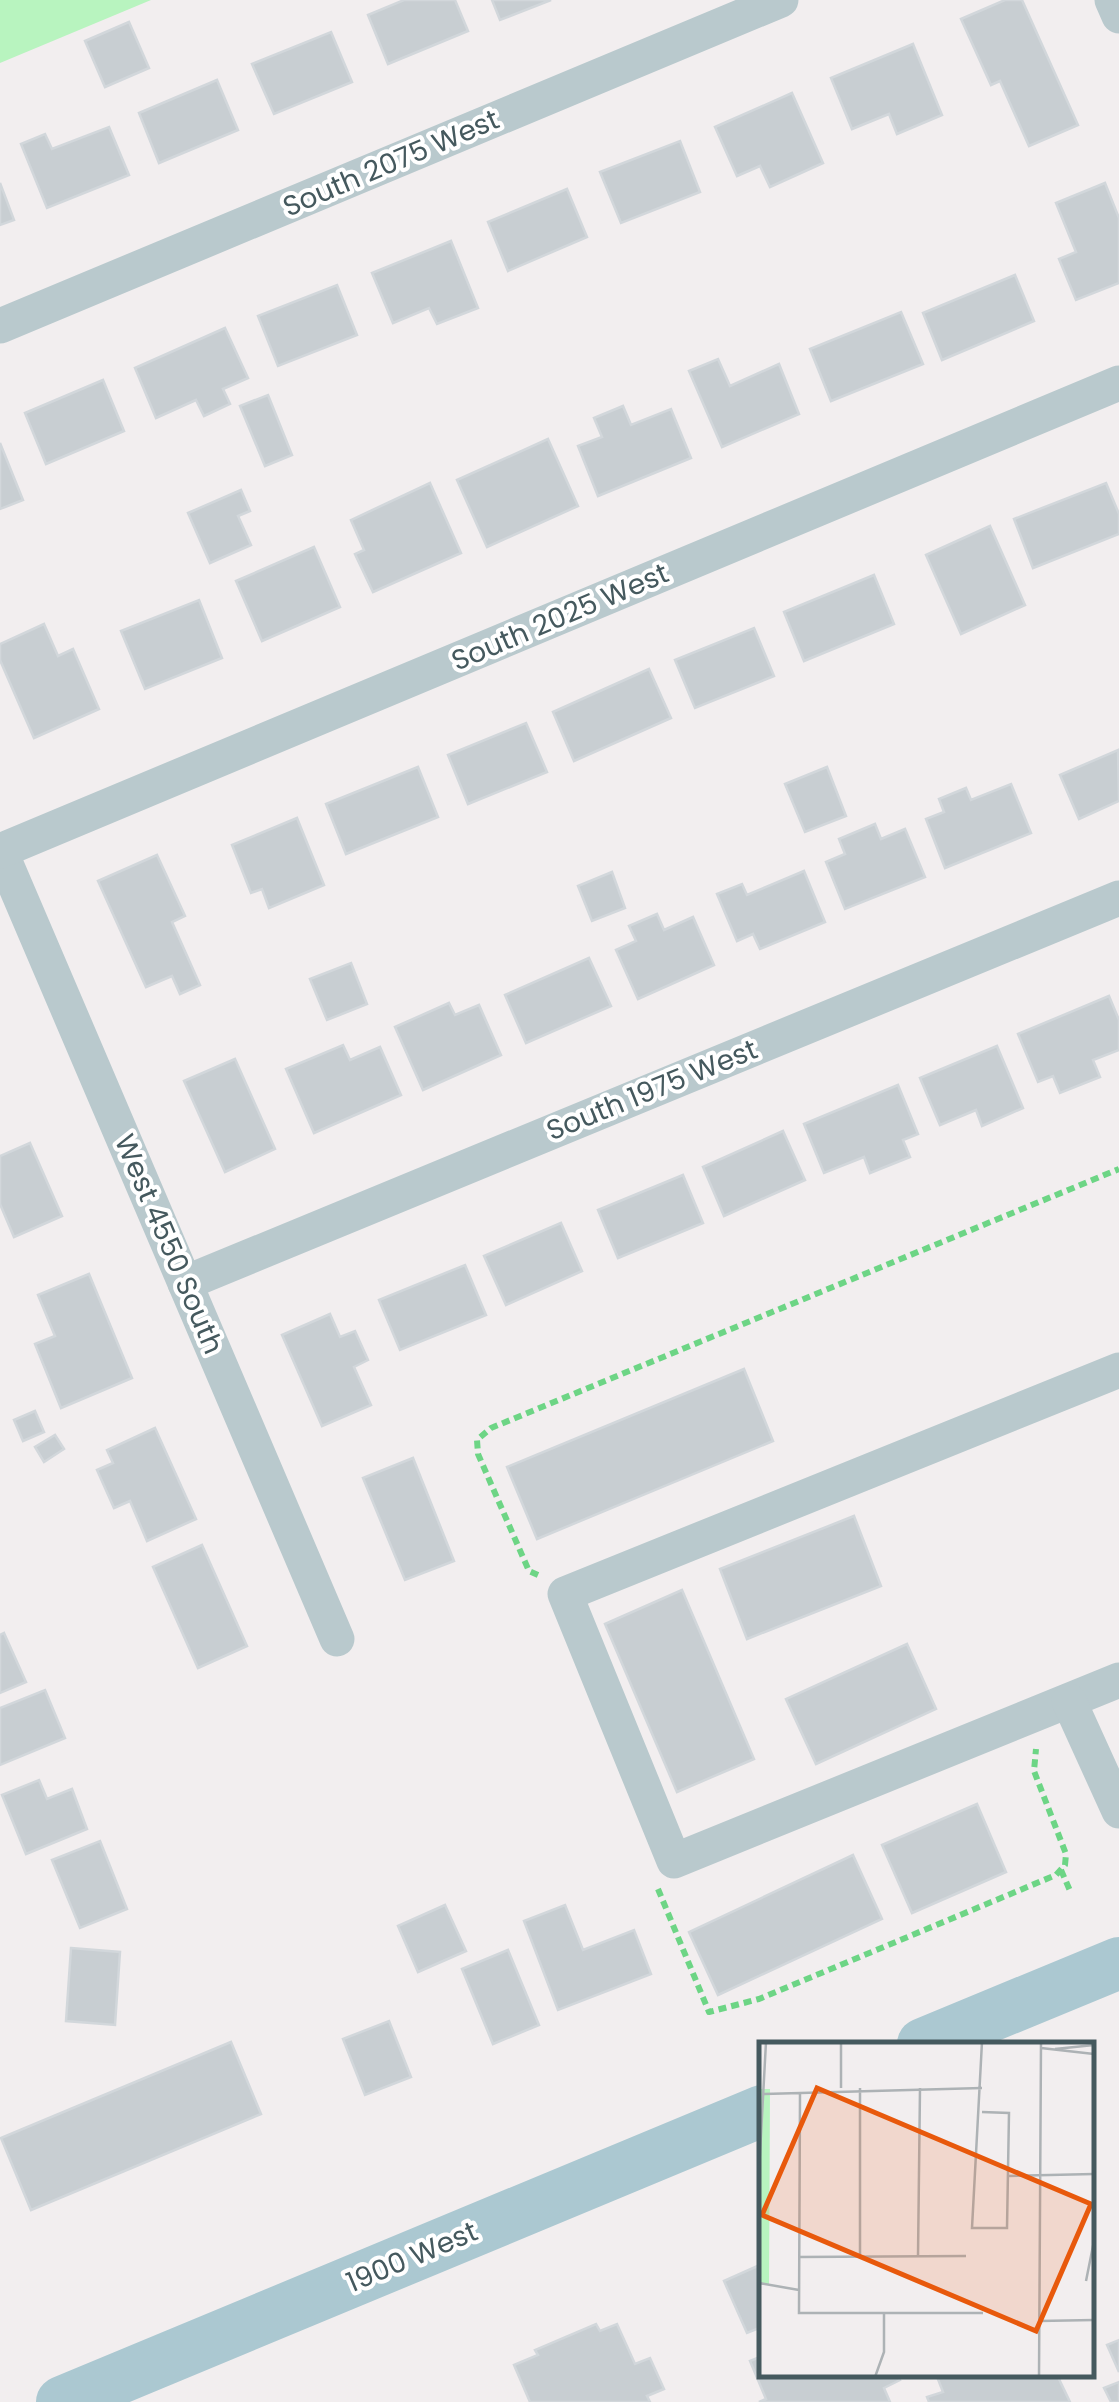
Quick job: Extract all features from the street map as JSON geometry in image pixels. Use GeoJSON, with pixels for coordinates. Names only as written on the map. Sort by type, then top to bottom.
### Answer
{"type":"FeatureCollection","features":[{"type":"Feature","properties":{"kind":"main road"},"geometry":{"type":"LineString","coordinates":[[927,2042],[1119,1963]]}},
{"type":"Feature","properties":{"kind":"main road","name":"1900 West"},"geometry":{"type":"LineString","coordinates":[[82,2398],[759,2113]]}},
{"type":"Feature","properties":{"kind":"street","name":"South 2075 West"},"geometry":{"type":"LineString","coordinates":[[0,326],[781,0]]}},
{"type":"Feature","properties":{"kind":"street"},"geometry":{"type":"LineString","coordinates":[[1112,0],[1119,16]]}},
{"type":"Feature","properties":{"kind":"street","name":"South 2025 West"},"geometry":{"type":"LineString","coordinates":[[0,850],[1119,383]]}},
{"type":"Feature","properties":{"kind":"street","name":"West 4550 South"},"geometry":{"type":"LineString","coordinates":[[0,850],[338,1638]]}},
{"type":"Feature","properties":{"kind":"street","name":"South 1975 West"},"geometry":{"type":"LineString","coordinates":[[185,1283],[1119,898]]}},
{"type":"Feature","properties":{"kind":"street"},"geometry":{"type":"LineString","coordinates":[[1119,1370],[565,1594],[674,1860],[1119,1680]]}},
{"type":"Feature","properties":{"kind":"street"},"geometry":{"type":"LineString","coordinates":[[1068,1701],[1119,1812]]}},
{"type":"Feature","properties":{"kind":"path"},"geometry":{"type":"LineString","coordinates":[[538,1575],[529,1571],[478,1454],[478,1440],[491,1428],[1119,1169]]}},
{"type":"Feature","properties":{"kind":"path"},"geometry":{"type":"LineString","coordinates":[[1037,1740],[1034,1771],[1066,1854],[1061,1870],[1071,1892]]}},
{"type":"Feature","properties":{"kind":"path"},"geometry":{"type":"LineString","coordinates":[[656,1878],[660,1900],[709,2012],[758,1999],[1061,1870]]}},
{"type":"Feature","properties":{"kind":"green space"},"geometry":{"type":"Polygon","coordinates":[[[0,0],[151,0],[0,63],[0,0]]]}},
{"type":"Feature","properties":{"kind":"building"},"geometry":{"type":"Polygon","coordinates":[[[404,0],[455,0],[468,31],[388,64],[368,15],[404,0]]]}},
{"type":"Feature","properties":{"kind":"building"},"geometry":{"type":"Polygon","coordinates":[[[492,0],[551,0],[500,20],[492,0]]]}},
{"type":"Feature","properties":{"kind":"building"},"geometry":{"type":"Polygon","coordinates":[[[1005,0],[1022,0],[1078,125],[1029,146],[1000,81],[991,85],[961,19],[1005,0]]]}},
{"type":"Feature","properties":{"kind":"building"},"geometry":{"type":"Polygon","coordinates":[[[129,22],[149,68],[105,87],[85,41],[129,22]]]}},
{"type":"Feature","properties":{"kind":"building"},"geometry":{"type":"Polygon","coordinates":[[[331,32],[352,82],[274,114],[252,64],[331,32]]]}},
{"type":"Feature","properties":{"kind":"building"},"geometry":{"type":"Polygon","coordinates":[[[913,44],[942,115],[897,134],[889,114],[852,129],[831,78],[913,44]]]}},
{"type":"Feature","properties":{"kind":"building"},"geometry":{"type":"Polygon","coordinates":[[[217,80],[238,130],[159,163],[139,113],[217,80]]]}},
{"type":"Feature","properties":{"kind":"building"},"geometry":{"type":"Polygon","coordinates":[[[792,93],[823,163],[770,187],[760,166],[737,176],[715,127],[792,93]]]}},
{"type":"Feature","properties":{"kind":"building"},"geometry":{"type":"Polygon","coordinates":[[[109,127],[129,175],[47,208],[21,144],[45,134],[52,149],[109,127]]]}},
{"type":"Feature","properties":{"kind":"building"},"geometry":{"type":"Polygon","coordinates":[[[680,141],[700,192],[621,223],[600,172],[680,141]]]}},
{"type":"Feature","properties":{"kind":"building"},"geometry":{"type":"Polygon","coordinates":[[[0,183],[14,220],[0,225],[0,183]]]}},
{"type":"Feature","properties":{"kind":"building"},"geometry":{"type":"Polygon","coordinates":[[[1105,183],[1119,218],[1119,283],[1076,300],[1059,259],[1076,252],[1056,203],[1105,183]]]}},
{"type":"Feature","properties":{"kind":"building"},"geometry":{"type":"Polygon","coordinates":[[[567,189],[587,237],[508,271],[488,222],[567,189]]]}},
{"type":"Feature","properties":{"kind":"building"},"geometry":{"type":"Polygon","coordinates":[[[451,241],[478,308],[437,324],[429,308],[393,323],[372,273],[451,241]]]}},
{"type":"Feature","properties":{"kind":"building"},"geometry":{"type":"Polygon","coordinates":[[[1015,275],[1034,321],[942,360],[923,313],[1015,275]]]}},
{"type":"Feature","properties":{"kind":"building"},"geometry":{"type":"Polygon","coordinates":[[[337,285],[357,335],[278,366],[258,316],[337,285]]]}},
{"type":"Feature","properties":{"kind":"building"},"geometry":{"type":"Polygon","coordinates":[[[901,312],[923,364],[831,401],[810,349],[901,312]]]}},
{"type":"Feature","properties":{"kind":"building"},"geometry":{"type":"Polygon","coordinates":[[[225,328],[248,378],[223,389],[230,404],[204,416],[196,400],[156,418],[135,368],[225,328]]]}},
{"type":"Feature","properties":{"kind":"building"},"geometry":{"type":"Polygon","coordinates":[[[718,359],[730,386],[779,364],[799,414],[722,447],[689,371],[718,359]]]}},
{"type":"Feature","properties":{"kind":"building"},"geometry":{"type":"Polygon","coordinates":[[[103,380],[124,431],[46,464],[25,413],[103,380]]]}},
{"type":"Feature","properties":{"kind":"building"},"geometry":{"type":"Polygon","coordinates":[[[268,395],[292,455],[265,466],[240,406],[268,395]]]}},
{"type":"Feature","properties":{"kind":"building"},"geometry":{"type":"Polygon","coordinates":[[[623,406],[631,425],[671,409],[691,458],[598,496],[578,446],[602,437],[594,418],[623,406]]]}},
{"type":"Feature","properties":{"kind":"building"},"geometry":{"type":"Polygon","coordinates":[[[548,439],[578,506],[487,547],[457,480],[548,439]]]}},
{"type":"Feature","properties":{"kind":"building"},"geometry":{"type":"Polygon","coordinates":[[[0,443],[23,500],[0,509],[0,443]]]}},
{"type":"Feature","properties":{"kind":"building"},"geometry":{"type":"Polygon","coordinates":[[[430,483],[461,553],[373,592],[355,554],[364,550],[351,520],[430,483]]]}},
{"type":"Feature","properties":{"kind":"building"},"geometry":{"type":"Polygon","coordinates":[[[1106,483],[1119,514],[1119,534],[1033,568],[1014,519],[1106,483]]]}},
{"type":"Feature","properties":{"kind":"building"},"geometry":{"type":"Polygon","coordinates":[[[241,490],[250,511],[238,516],[251,545],[210,563],[188,513],[241,490]]]}},
{"type":"Feature","properties":{"kind":"building"},"geometry":{"type":"Polygon","coordinates":[[[990,526],[1025,605],[961,634],[926,555],[990,526]]]}},
{"type":"Feature","properties":{"kind":"building"},"geometry":{"type":"Polygon","coordinates":[[[314,547],[340,607],[262,641],[236,581],[314,547]]]}},
{"type":"Feature","properties":{"kind":"building"},"geometry":{"type":"Polygon","coordinates":[[[874,575],[894,624],[804,661],[784,612],[874,575]]]}},
{"type":"Feature","properties":{"kind":"building"},"geometry":{"type":"Polygon","coordinates":[[[199,600],[222,658],[145,689],[121,631],[199,600]]]}},
{"type":"Feature","properties":{"kind":"building"},"geometry":{"type":"Polygon","coordinates":[[[44,624],[58,656],[73,649],[99,709],[34,738],[0,660],[0,644],[44,624]]]}},
{"type":"Feature","properties":{"kind":"building"},"geometry":{"type":"Polygon","coordinates":[[[754,628],[774,676],[695,708],[675,660],[754,628]]]}},
{"type":"Feature","properties":{"kind":"building"},"geometry":{"type":"Polygon","coordinates":[[[649,669],[671,718],[574,761],[553,712],[649,669]]]}},
{"type":"Feature","properties":{"kind":"building"},"geometry":{"type":"Polygon","coordinates":[[[526,723],[547,772],[468,804],[448,755],[526,723]]]}},
{"type":"Feature","properties":{"kind":"building"},"geometry":{"type":"Polygon","coordinates":[[[1118,750],[1119,801],[1079,819],[1060,775],[1118,750]]]}},
{"type":"Feature","properties":{"kind":"building"},"geometry":{"type":"Polygon","coordinates":[[[418,767],[438,817],[346,854],[326,804],[418,767]]]}},
{"type":"Feature","properties":{"kind":"building"},"geometry":{"type":"Polygon","coordinates":[[[827,767],[846,816],[805,832],[785,784],[827,767]]]}},
{"type":"Feature","properties":{"kind":"building"},"geometry":{"type":"Polygon","coordinates":[[[1011,784],[1031,833],[945,868],[926,819],[944,812],[939,799],[966,788],[971,800],[1011,784]]]}},
{"type":"Feature","properties":{"kind":"building"},"geometry":{"type":"Polygon","coordinates":[[[297,818],[324,885],[269,908],[262,889],[251,893],[232,845],[297,818]]]}},
{"type":"Feature","properties":{"kind":"building"},"geometry":{"type":"Polygon","coordinates":[[[875,824],[881,839],[905,829],[925,877],[845,909],[826,862],[845,854],[839,839],[875,824]]]}},
{"type":"Feature","properties":{"kind":"building"},"geometry":{"type":"Polygon","coordinates":[[[157,855],[185,916],[172,922],[200,985],[180,994],[172,976],[146,987],[98,881],[157,855]]]}},
{"type":"Feature","properties":{"kind":"building"},"geometry":{"type":"Polygon","coordinates":[[[804,871],[825,922],[760,949],[753,934],[737,941],[717,894],[742,884],[747,895],[804,871]]]}},
{"type":"Feature","properties":{"kind":"building"},"geometry":{"type":"Polygon","coordinates":[[[612,872],[625,908],[592,921],[578,886],[612,872]]]}},
{"type":"Feature","properties":{"kind":"building"},"geometry":{"type":"Polygon","coordinates":[[[657,914],[664,930],[693,917],[714,965],[638,999],[616,950],[636,941],[629,926],[657,914]]]}},
{"type":"Feature","properties":{"kind":"building"},"geometry":{"type":"Polygon","coordinates":[[[589,958],[611,1006],[526,1043],[505,995],[589,958]]]}},
{"type":"Feature","properties":{"kind":"building"},"geometry":{"type":"Polygon","coordinates":[[[351,963],[367,1004],[327,1020],[310,979],[351,963]]]}},
{"type":"Feature","properties":{"kind":"building"},"geometry":{"type":"Polygon","coordinates":[[[1109,996],[1119,1020],[1119,1050],[1093,1060],[1100,1077],[1060,1093],[1053,1076],[1038,1082],[1018,1034],[1109,996]]]}},
{"type":"Feature","properties":{"kind":"building"},"geometry":{"type":"Polygon","coordinates":[[[449,1003],[455,1015],[479,1005],[501,1055],[423,1090],[395,1027],[449,1003]]]}},
{"type":"Feature","properties":{"kind":"building"},"geometry":{"type":"Polygon","coordinates":[[[343,1045],[350,1060],[380,1047],[401,1095],[314,1133],[286,1069],[343,1045]]]}},
{"type":"Feature","properties":{"kind":"building"},"geometry":{"type":"Polygon","coordinates":[[[997,1046],[1023,1108],[982,1126],[976,1110],[940,1125],[920,1078],[997,1046]]]}},
{"type":"Feature","properties":{"kind":"building"},"geometry":{"type":"Polygon","coordinates":[[[235,1059],[275,1149],[225,1172],[184,1081],[235,1059]]]}},
{"type":"Feature","properties":{"kind":"building"},"geometry":{"type":"Polygon","coordinates":[[[898,1085],[918,1134],[903,1140],[910,1157],[870,1173],[864,1157],[824,1173],[804,1124],[898,1085]]]}},
{"type":"Feature","properties":{"kind":"building"},"geometry":{"type":"Polygon","coordinates":[[[783,1131],[805,1180],[724,1216],[703,1167],[783,1131]]]}},
{"type":"Feature","properties":{"kind":"building"},"geometry":{"type":"Polygon","coordinates":[[[30,1143],[62,1216],[14,1237],[0,1204],[0,1156],[30,1143]]]}},
{"type":"Feature","properties":{"kind":"building"},"geometry":{"type":"Polygon","coordinates":[[[683,1175],[703,1223],[618,1258],[598,1210],[683,1175]]]}},
{"type":"Feature","properties":{"kind":"building"},"geometry":{"type":"Polygon","coordinates":[[[561,1223],[582,1271],[506,1305],[484,1256],[561,1223]]]}},
{"type":"Feature","properties":{"kind":"building"},"geometry":{"type":"Polygon","coordinates":[[[465,1265],[486,1315],[400,1350],[379,1300],[465,1265]]]}},
{"type":"Feature","properties":{"kind":"building"},"geometry":{"type":"Polygon","coordinates":[[[89,1274],[132,1378],[61,1408],[35,1344],[55,1336],[38,1295],[89,1274]]]}},
{"type":"Feature","properties":{"kind":"building"},"geometry":{"type":"Polygon","coordinates":[[[330,1314],[340,1337],[355,1331],[368,1360],[354,1367],[371,1405],[322,1426],[282,1335],[330,1314]]]}},
{"type":"Feature","properties":{"kind":"building"},"geometry":{"type":"Polygon","coordinates":[[[744,1369],[773,1441],[537,1539],[507,1467],[744,1369]]]}},
{"type":"Feature","properties":{"kind":"building"},"geometry":{"type":"Polygon","coordinates":[[[35,1411],[44,1432],[23,1441],[14,1420],[35,1411]]]}},
{"type":"Feature","properties":{"kind":"building"},"geometry":{"type":"Polygon","coordinates":[[[155,1428],[196,1519],[147,1541],[130,1501],[114,1508],[97,1470],[113,1463],[107,1450],[155,1428]]]}},
{"type":"Feature","properties":{"kind":"building"},"geometry":{"type":"Polygon","coordinates":[[[55,1435],[64,1449],[44,1462],[35,1447],[55,1435]]]}},
{"type":"Feature","properties":{"kind":"building"},"geometry":{"type":"Polygon","coordinates":[[[413,1458],[454,1561],[405,1580],[363,1478],[413,1458]]]}},
{"type":"Feature","properties":{"kind":"building"},"geometry":{"type":"Polygon","coordinates":[[[854,1516],[881,1586],[747,1639],[720,1569],[854,1516]]]}},
{"type":"Feature","properties":{"kind":"building"},"geometry":{"type":"Polygon","coordinates":[[[202,1545],[247,1646],[198,1668],[153,1567],[202,1545]]]}},
{"type":"Feature","properties":{"kind":"building"},"geometry":{"type":"Polygon","coordinates":[[[682,1590],[754,1759],[677,1792],[605,1624],[682,1590]]]}},
{"type":"Feature","properties":{"kind":"building"},"geometry":{"type":"Polygon","coordinates":[[[4,1633],[26,1682],[0,1693],[0,1635],[4,1633]]]}},
{"type":"Feature","properties":{"kind":"building"},"geometry":{"type":"Polygon","coordinates":[[[907,1644],[936,1709],[816,1764],[786,1699],[907,1644]]]}},
{"type":"Feature","properties":{"kind":"building"},"geometry":{"type":"Polygon","coordinates":[[[45,1690],[65,1738],[0,1765],[0,1708],[45,1690]]]}},
{"type":"Feature","properties":{"kind":"building"},"geometry":{"type":"Polygon","coordinates":[[[39,1780],[47,1799],[72,1789],[87,1829],[26,1854],[2,1795],[39,1780]]]}},
{"type":"Feature","properties":{"kind":"building"},"geometry":{"type":"Polygon","coordinates":[[[977,1804],[1006,1872],[912,1913],[882,1845],[977,1804]]]}},
{"type":"Feature","properties":{"kind":"building"},"geometry":{"type":"Polygon","coordinates":[[[100,1841],[127,1909],[80,1928],[52,1860],[100,1841]]]}},
{"type":"Feature","properties":{"kind":"building"},"geometry":{"type":"Polygon","coordinates":[[[853,1855],[882,1919],[718,1995],[689,1932],[853,1855]]]}},
{"type":"Feature","properties":{"kind":"building"},"geometry":{"type":"Polygon","coordinates":[[[445,1905],[466,1951],[418,1972],[398,1926],[445,1905]]]}},
{"type":"Feature","properties":{"kind":"building"},"geometry":{"type":"Polygon","coordinates":[[[565,1905],[583,1950],[634,1930],[651,1974],[558,2010],[524,1921],[565,1905]]]}},
{"type":"Feature","properties":{"kind":"building"},"geometry":{"type":"Polygon","coordinates":[[[71,1948],[120,1952],[115,2025],[66,2021],[71,1948]]]}},
{"type":"Feature","properties":{"kind":"building"},"geometry":{"type":"Polygon","coordinates":[[[508,1950],[539,2025],[493,2044],[462,1969],[508,1950]]]}},
{"type":"Feature","properties":{"kind":"building"},"geometry":{"type":"Polygon","coordinates":[[[389,2021],[411,2077],[365,2095],[343,2039],[389,2021]]]}},
{"type":"Feature","properties":{"kind":"building"},"geometry":{"type":"Polygon","coordinates":[[[231,2042],[261,2114],[31,2210],[1,2138],[231,2042]]]}},
{"type":"Feature","properties":{"kind":"building"},"geometry":{"type":"Polygon","coordinates":[[[759,2265],[759,2328],[747,2333],[724,2281],[759,2265]]]}},
{"type":"Feature","properties":{"kind":"building"},"geometry":{"type":"Polygon","coordinates":[[[596,2324],[600,2331],[617,2324],[635,2364],[650,2358],[664,2389],[647,2396],[650,2402],[530,2402],[514,2365],[538,2355],[535,2350],[596,2324]]]}},
{"type":"Feature","properties":{"kind":"building"},"geometry":{"type":"Polygon","coordinates":[[[1119,2340],[1119,2372],[1107,2345],[1119,2340]]]}},
{"type":"Feature","properties":{"kind":"building"},"geometry":{"type":"Polygon","coordinates":[[[759,2357],[759,2377],[900,2380],[884,2388],[890,2402],[759,2402],[766,2399],[750,2361],[759,2357]]]}},
{"type":"Feature","properties":{"kind":"building"},"geometry":{"type":"Polygon","coordinates":[[[937,2377],[1063,2377],[1059,2379],[1070,2402],[929,2402],[927,2397],[943,2392],[937,2377]]]}},
{"type":"Feature","properties":{"kind":"building"},"geometry":{"type":"Polygon","coordinates":[[[1119,2382],[1119,2402],[1111,2402],[1104,2388],[1119,2382]]]}}]}
